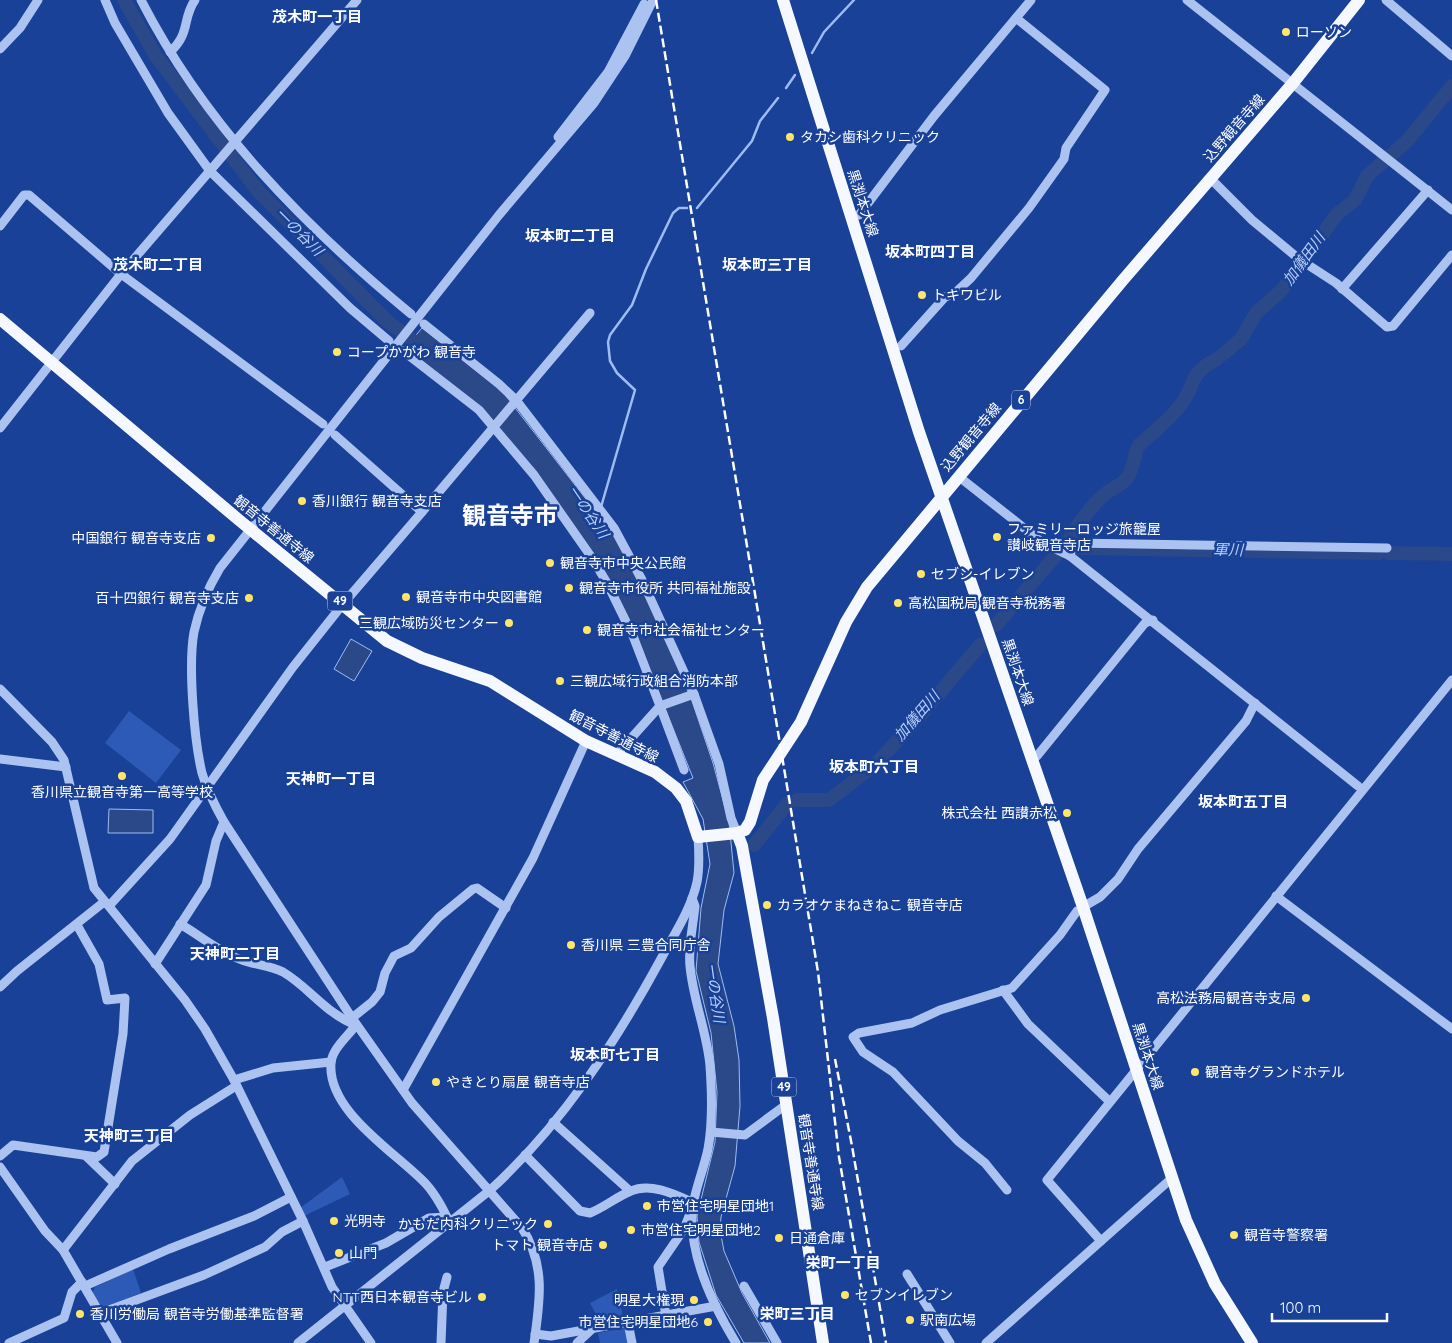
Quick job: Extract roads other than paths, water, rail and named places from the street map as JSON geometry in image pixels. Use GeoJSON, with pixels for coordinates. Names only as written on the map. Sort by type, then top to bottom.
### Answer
{"type":"FeatureCollection","features":[{"type":"Feature","properties":{"kind":"main road","name":"黒渕本大線"},"geometry":{"type":"LineString","coordinates":[[783,0],[919,432],[1083,907],[1172,1178],[1201,1258],[1252,1343]]}},
{"type":"Feature","properties":{"kind":"main road","name":"込野観音寺線"},"geometry":{"type":"LineString","coordinates":[[735,833],[744,830],[750,822],[763,780],[801,722],[854,607],[867,587],[958,476],[1210,178],[1293,83],[1359,0]]}},
{"type":"Feature","properties":{"kind":"main road","name":"観音寺善通寺線"},"geometry":{"type":"LineString","coordinates":[[0,319],[250,529],[397,647],[490,680],[586,741],[643,766],[676,788],[686,800],[701,836]]}},
{"type":"Feature","properties":{"kind":"main road","name":"観音寺善通寺線"},"geometry":{"type":"LineString","coordinates":[[735,833],[742,846],[773,1018],[823,1343]]}},
{"type":"Feature","properties":{"kind":"main road"},"geometry":{"type":"LineString","coordinates":[[701,836],[735,833]]}},
{"type":"Feature","properties":{"kind":"street"},"geometry":{"type":"LineString","coordinates":[[0,49],[20,28],[38,0]]}},
{"type":"Feature","properties":{"kind":"street"},"geometry":{"type":"LineString","coordinates":[[105,0],[115,23],[168,114],[210,171],[350,308],[479,410],[534,474],[592,558],[633,636],[684,770]]}},
{"type":"Feature","properties":{"kind":"street"},"geometry":{"type":"LineString","coordinates":[[141,0],[170,52],[195,90],[235,143],[326,241],[516,400],[614,528],[642,580],[694,694],[719,764],[735,833]]}},
{"type":"Feature","properties":{"kind":"street"},"geometry":{"type":"LineString","coordinates":[[170,52],[183,38],[190,9],[195,0]]}},
{"type":"Feature","properties":{"kind":"street"},"geometry":{"type":"LineString","coordinates":[[0,428],[121,274],[357,0]]}},
{"type":"Feature","properties":{"kind":"street"},"geometry":{"type":"LineString","coordinates":[[653,0],[625,56],[609,82],[499,215],[250,529],[210,585],[194,632],[192,654],[196,730],[201,764],[208,788],[224,822],[354,1022],[403,1090],[522,1228],[535,1252],[540,1272],[541,1292],[535,1339],[716,1306]]}},
{"type":"Feature","properties":{"kind":"street"},"geometry":{"type":"LineString","coordinates":[[859,215],[934,116],[1031,0]]}},
{"type":"Feature","properties":{"kind":"street"},"geometry":{"type":"LineString","coordinates":[[1187,0],[1452,210]]}},
{"type":"Feature","properties":{"kind":"street"},"geometry":{"type":"LineString","coordinates":[[1386,0],[1452,56]]}},
{"type":"Feature","properties":{"kind":"street"},"geometry":{"type":"LineString","coordinates":[[556,144],[608,72],[645,2]]}},
{"type":"Feature","properties":{"kind":"street"},"geometry":{"type":"LineString","coordinates":[[901,346],[945,297],[955,293],[971,278],[1029,208],[1064,159],[1066,148],[1105,90],[1016,18]]}},
{"type":"Feature","properties":{"kind":"street"},"geometry":{"type":"LineString","coordinates":[[1210,178],[1252,220],[1302,261],[1342,288],[1383,324],[1391,328],[1452,255]]}},
{"type":"Feature","properties":{"kind":"street"},"geometry":{"type":"LineString","coordinates":[[1342,288],[1428,190]]}},
{"type":"Feature","properties":{"kind":"street"},"geometry":{"type":"LineString","coordinates":[[0,226],[24,195],[29,195],[121,274],[323,424]]}},
{"type":"Feature","properties":{"kind":"street"},"geometry":{"type":"LineString","coordinates":[[0,987],[17,970],[106,904],[170,839],[293,667],[343,604],[590,314]]}},
{"type":"Feature","properties":{"kind":"street"},"geometry":{"type":"LineString","coordinates":[[335,435],[422,512]]}},
{"type":"Feature","properties":{"kind":"street"},"geometry":{"type":"LineString","coordinates":[[958,476],[1043,543],[1070,556],[1147,618],[1153,620],[1358,786]]}},
{"type":"Feature","properties":{"kind":"street"},"geometry":{"type":"LineString","coordinates":[[1070,556],[1073,543],[1388,548]]}},
{"type":"Feature","properties":{"kind":"street"},"geometry":{"type":"LineString","coordinates":[[1037,756],[1145,623],[1153,620]]}},
{"type":"Feature","properties":{"kind":"street"},"geometry":{"type":"LineString","coordinates":[[1101,1241],[1047,1180],[1109,1101],[1452,680]]}},
{"type":"Feature","properties":{"kind":"street"},"geometry":{"type":"LineString","coordinates":[[0,688],[52,742],[66,767],[94,888],[156,964],[205,1029],[235,1083],[303,1221],[325,1267],[332,1287],[371,1343]]}},
{"type":"Feature","properties":{"kind":"street"},"geometry":{"type":"LineString","coordinates":[[616,755],[660,706],[694,694]]}},
{"type":"Feature","properties":{"kind":"street"},"geometry":{"type":"LineString","coordinates":[[1088,904],[1118,880],[1138,849],[1246,721],[1255,703]]}},
{"type":"Feature","properties":{"kind":"street"},"geometry":{"type":"LineString","coordinates":[[403,1090],[506,908],[545,834],[586,741]]}},
{"type":"Feature","properties":{"kind":"street"},"geometry":{"type":"LineString","coordinates":[[0,758],[66,767]]}},
{"type":"Feature","properties":{"kind":"street"},"geometry":{"type":"LineString","coordinates":[[156,964],[206,885],[216,841],[224,822]]}},
{"type":"Feature","properties":{"kind":"street"},"geometry":{"type":"LineString","coordinates":[[298,1343],[448,1220],[489,1191],[525,1155],[553,1122],[619,1032],[692,898],[699,866],[701,836]]}},
{"type":"Feature","properties":{"kind":"street"},"geometry":{"type":"LineString","coordinates":[[448,1220],[426,1185],[360,1126],[335,1087],[331,1062],[335,1051],[354,1022],[380,992],[385,974],[394,956],[411,948],[439,917],[473,889],[478,888],[506,908]]}},
{"type":"Feature","properties":{"kind":"street"},"geometry":{"type":"LineString","coordinates":[[1276,896],[1452,1029]]}},
{"type":"Feature","properties":{"kind":"street"},"geometry":{"type":"LineString","coordinates":[[666,1316],[658,1267],[684,1230],[694,1202],[711,1132],[710,1066],[706,1034],[690,966],[695,906],[692,898]]}},
{"type":"Feature","properties":{"kind":"street"},"geometry":{"type":"LineString","coordinates":[[1007,1190],[985,1163],[958,1141],[893,1072],[863,1052],[853,1037],[859,1033],[912,1023],[940,1010],[1012,988],[1060,936],[1077,911]]}},
{"type":"Feature","properties":{"kind":"street"},"geometry":{"type":"LineString","coordinates":[[180,924],[223,952],[244,961],[283,972],[339,1019],[354,1022]]}},
{"type":"Feature","properties":{"kind":"street"},"geometry":{"type":"LineString","coordinates":[[0,1156],[13,1145],[97,1157],[104,1152],[123,1034],[125,998],[107,1000],[99,964],[77,925]]}},
{"type":"Feature","properties":{"kind":"street"},"geometry":{"type":"LineString","coordinates":[[1003,990],[1028,1024],[1109,1101]]}},
{"type":"Feature","properties":{"kind":"street"},"geometry":{"type":"LineString","coordinates":[[63,1250],[132,1161],[190,1115],[235,1083],[273,1068],[331,1062]]}},
{"type":"Feature","properties":{"kind":"street"},"geometry":{"type":"LineString","coordinates":[[711,1132],[745,1135],[787,1104]]}},
{"type":"Feature","properties":{"kind":"street"},"geometry":{"type":"LineString","coordinates":[[553,1122],[630,1191]]}},
{"type":"Feature","properties":{"kind":"street"},"geometry":{"type":"LineString","coordinates":[[525,1155],[580,1211],[590,1213],[630,1191],[643,1188],[660,1190],[694,1202]]}},
{"type":"Feature","properties":{"kind":"street"},"geometry":{"type":"LineString","coordinates":[[86,1156],[115,1184]]}},
{"type":"Feature","properties":{"kind":"street"},"geometry":{"type":"LineString","coordinates":[[0,1167],[45,1231],[63,1250],[117,1343]]}},
{"type":"Feature","properties":{"kind":"street"},"geometry":{"type":"LineString","coordinates":[[986,1343],[1172,1178]]}},
{"type":"Feature","properties":{"kind":"street"},"geometry":{"type":"LineString","coordinates":[[9,1343],[64,1318],[72,1292],[83,1284],[254,1216],[291,1197]]}},
{"type":"Feature","properties":{"kind":"street"},"geometry":{"type":"LineString","coordinates":[[694,1202],[692,1218],[696,1252],[716,1306],[736,1343]]}},
{"type":"Feature","properties":{"kind":"street"},"geometry":{"type":"LineString","coordinates":[[325,1267],[386,1243],[429,1218],[448,1220]]}},
{"type":"Feature","properties":{"kind":"street"},"geometry":{"type":"LineString","coordinates":[[101,1313],[204,1275],[265,1247],[287,1228],[303,1221]]}},
{"type":"Feature","properties":{"kind":"street"},"geometry":{"type":"LineString","coordinates":[[907,1274],[950,1343]]}},
{"type":"Feature","properties":{"kind":"street"},"geometry":{"type":"LineString","coordinates":[[441,1343],[443,1292],[447,1276]]}},
{"type":"Feature","properties":{"kind":"street"},"geometry":{"type":"LineString","coordinates":[[744,1286],[777,1343]]}},
{"type":"Feature","properties":{"kind":"street"},"geometry":{"type":"LineString","coordinates":[[628,1322],[632,1343]]}},
{"type":"Feature","properties":{"kind":"street"},"geometry":{"type":"LineString","coordinates":[[577,1343],[591,1330]]}},
{"type":"Feature","properties":{"kind":"water"},"geometry":{"type":"Polygon","coordinates":[[[422,328],[502,391],[617,539],[658,619],[692,701],[713,763],[729,822],[734,873],[724,910],[718,964],[734,1026],[739,1060],[740,1106],[735,1166],[721,1217],[720,1230],[724,1251],[742,1293],[770,1343],[744,1343],[716,1295],[699,1242],[697,1216],[715,1142],[717,1092],[711,1033],[696,971],[701,908],[710,864],[703,819],[683,782],[693,778],[636,636],[598,561],[502,433],[404,349],[422,328]]]}},
{"type":"Feature","properties":{"kind":"water"},"geometry":{"type":"Polygon","coordinates":[[[351,639],[372,651],[354,681],[334,669],[351,639]]]}},
{"type":"Feature","properties":{"kind":"water"},"geometry":{"type":"Polygon","coordinates":[[[109,809],[153,810],[153,833],[108,833],[109,809]]]}},
{"type":"Feature","properties":{"kind":"waterway","name":"一の谷川"},"geometry":{"type":"LineString","coordinates":[[124,0],[156,56],[258,191],[388,322],[427,351]]}},
{"type":"Feature","properties":{"kind":"waterway"},"geometry":{"type":"LineString","coordinates":[[812,53],[824,32],[854,0]]}},
{"type":"Feature","properties":{"kind":"waterway"},"geometry":{"type":"LineString","coordinates":[[786,88],[795,75]]}},
{"type":"Feature","properties":{"kind":"waterway","name":"加儀田川"},"geometry":{"type":"LineString","coordinates":[[1389,157],[1408,140],[1452,86]]}},
{"type":"Feature","properties":{"kind":"waterway"},"geometry":{"type":"LineString","coordinates":[[697,208],[752,141],[760,121],[778,98]]}},
{"type":"Feature","properties":{"kind":"waterway","name":"加儀田川"},"geometry":{"type":"LineString","coordinates":[[1222,355],[1241,339],[1256,313],[1283,289],[1337,214],[1355,200],[1367,176],[1384,161]]}},
{"type":"Feature","properties":{"kind":"waterway"},"geometry":{"type":"LineString","coordinates":[[601,507],[635,390],[617,373],[610,361],[608,342],[610,335],[632,305],[646,269],[673,213],[679,208],[687,208]]}},
{"type":"Feature","properties":{"kind":"waterway","name":"加儀田川"},"geometry":{"type":"LineString","coordinates":[[1064,547],[1093,506],[1105,494],[1127,478],[1139,445],[1179,407],[1200,370],[1217,359]]}},
{"type":"Feature","properties":{"kind":"waterway","name":"軍川"},"geometry":{"type":"LineString","coordinates":[[1076,548],[1379,553]]}},
{"type":"Feature","properties":{"kind":"waterway","name":"軍川"},"geometry":{"type":"LineString","coordinates":[[1388,553],[1452,554]]}},
{"type":"Feature","properties":{"kind":"waterway","name":"加儀田川"},"geometry":{"type":"LineString","coordinates":[[996,625],[1057,554]]}},
{"type":"Feature","properties":{"kind":"waterway","name":"加儀田川"},"geometry":{"type":"LineString","coordinates":[[797,800],[829,800],[876,764],[920,716],[980,645]]}},
{"type":"Feature","properties":{"kind":"waterway","name":"加儀田川"},"geometry":{"type":"LineString","coordinates":[[754,845],[787,804]]}},
{"type":"Feature","properties":{"kind":"railway"},"geometry":{"type":"LineString","coordinates":[[656,0],[818,972],[839,1157],[871,1343]]}},
{"type":"Feature","properties":{"kind":"railway"},"geometry":{"type":"LineString","coordinates":[[835,1059],[886,1343]]}},
{"type":"Feature","properties":{"kind":"place","name":"ローソン"},"geometry":{"type":"Point","coordinates":[1286,32]}},
{"type":"Feature","properties":{"kind":"place","name":"タカシ歯科クリニック"},"geometry":{"type":"Point","coordinates":[790,137]}},
{"type":"Feature","properties":{"kind":"place","name":"トキワビル"},"geometry":{"type":"Point","coordinates":[922,295]}},
{"type":"Feature","properties":{"kind":"place","name":"コープかがわ 観音寺"},"geometry":{"type":"Point","coordinates":[337,352]}},
{"type":"Feature","properties":{"kind":"place","name":"香川銀行 観音寺支店"},"geometry":{"type":"Point","coordinates":[302,501]}},
{"type":"Feature","properties":{"kind":"place","name":"ファミリーロッジ旅籠屋 讃岐観音寺店"},"geometry":{"type":"Point","coordinates":[997,537]}},
{"type":"Feature","properties":{"kind":"place","name":"中国銀行 観音寺支店"},"geometry":{"type":"Point","coordinates":[211,538]}},
{"type":"Feature","properties":{"kind":"place","name":"観音寺市中央公民館"},"geometry":{"type":"Point","coordinates":[550,563]}},
{"type":"Feature","properties":{"kind":"place","name":"セブン-イレブン"},"geometry":{"type":"Point","coordinates":[921,574]}},
{"type":"Feature","properties":{"kind":"place","name":"観音寺市役所 共同福祉施設"},"geometry":{"type":"Point","coordinates":[569,588]}},
{"type":"Feature","properties":{"kind":"place","name":"観音寺市中央図書館"},"geometry":{"type":"Point","coordinates":[406,597]}},
{"type":"Feature","properties":{"kind":"place","name":"百十四銀行 観音寺支店"},"geometry":{"type":"Point","coordinates":[249,598]}},
{"type":"Feature","properties":{"kind":"place","name":"高松国税局 観音寺税務署"},"geometry":{"type":"Point","coordinates":[898,603]}},
{"type":"Feature","properties":{"kind":"place","name":"三観広域防災センター"},"geometry":{"type":"Point","coordinates":[509,623]}},
{"type":"Feature","properties":{"kind":"place","name":"観音寺市社会福祉センター"},"geometry":{"type":"Point","coordinates":[587,630]}},
{"type":"Feature","properties":{"kind":"place","name":"三観広域行政組合消防本部"},"geometry":{"type":"Point","coordinates":[560,681]}},
{"type":"Feature","properties":{"kind":"place","name":"香川県立観音寺第一高等学校"},"geometry":{"type":"Point","coordinates":[122,776]}},
{"type":"Feature","properties":{"kind":"place","name":"株式会社 西讃赤松"},"geometry":{"type":"Point","coordinates":[1067,813]}},
{"type":"Feature","properties":{"kind":"place","name":"カラオケまねきねこ 観音寺店"},"geometry":{"type":"Point","coordinates":[767,905]}},
{"type":"Feature","properties":{"kind":"place","name":"香川県 三豊合同庁舎"},"geometry":{"type":"Point","coordinates":[571,945]}},
{"type":"Feature","properties":{"kind":"place","name":"高松法務局観音寺支局"},"geometry":{"type":"Point","coordinates":[1306,998]}},
{"type":"Feature","properties":{"kind":"place","name":"観音寺グランドホテル"},"geometry":{"type":"Point","coordinates":[1195,1072]}},
{"type":"Feature","properties":{"kind":"place","name":"やきとり扇屋 観音寺店"},"geometry":{"type":"Point","coordinates":[436,1082]}},
{"type":"Feature","properties":{"kind":"place","name":"市営住宅明星団地1"},"geometry":{"type":"Point","coordinates":[647,1206]}},
{"type":"Feature","properties":{"kind":"place","name":"光明寺"},"geometry":{"type":"Point","coordinates":[334,1221]}},
{"type":"Feature","properties":{"kind":"place","name":"かもだ内科クリニック"},"geometry":{"type":"Point","coordinates":[548,1224]}},
{"type":"Feature","properties":{"kind":"place","name":"市営住宅明星団地2"},"geometry":{"type":"Point","coordinates":[631,1230]}},
{"type":"Feature","properties":{"kind":"place","name":"観音寺警察署"},"geometry":{"type":"Point","coordinates":[1234,1235]}},
{"type":"Feature","properties":{"kind":"place","name":"日通倉庫"},"geometry":{"type":"Point","coordinates":[779,1238]}},
{"type":"Feature","properties":{"kind":"place","name":"トマト 観音寺店"},"geometry":{"type":"Point","coordinates":[603,1245]}},
{"type":"Feature","properties":{"kind":"place","name":"山門"},"geometry":{"type":"Point","coordinates":[339,1253]}},
{"type":"Feature","properties":{"kind":"place","name":"セブンイレブン"},"geometry":{"type":"Point","coordinates":[845,1295]}},
{"type":"Feature","properties":{"kind":"place","name":"NTT西日本観音寺ビル"},"geometry":{"type":"Point","coordinates":[482,1297]}},
{"type":"Feature","properties":{"kind":"place","name":"明星大権現"},"geometry":{"type":"Point","coordinates":[694,1300]}},
{"type":"Feature","properties":{"kind":"place","name":"香川労働局 観音寺労働基準監督署"},"geometry":{"type":"Point","coordinates":[80,1314]}},
{"type":"Feature","properties":{"kind":"place","name":"駅南広場"},"geometry":{"type":"Point","coordinates":[910,1320]}},
{"type":"Feature","properties":{"kind":"place","name":"市営住宅明星団地6"},"geometry":{"type":"Point","coordinates":[708,1322]}},
{"type":"Feature","properties":{"kind":"district","name":"茂木町一丁目"},"geometry":{"type":"Point","coordinates":[317,17]}},
{"type":"Feature","properties":{"kind":"district","name":"坂本町二丁目"},"geometry":{"type":"Point","coordinates":[570,236]}},
{"type":"Feature","properties":{"kind":"district","name":"坂本町四丁目"},"geometry":{"type":"Point","coordinates":[930,252]}},
{"type":"Feature","properties":{"kind":"district","name":"茂木町二丁目"},"geometry":{"type":"Point","coordinates":[158,265]}},
{"type":"Feature","properties":{"kind":"district","name":"坂本町三丁目"},"geometry":{"type":"Point","coordinates":[767,265]}},
{"type":"Feature","properties":{"kind":"district","name":"観音寺市"},"geometry":{"type":"Point","coordinates":[510,516]}},
{"type":"Feature","properties":{"kind":"district","name":"坂本町六丁目"},"geometry":{"type":"Point","coordinates":[874,767]}},
{"type":"Feature","properties":{"kind":"district","name":"天神町一丁目"},"geometry":{"type":"Point","coordinates":[331,779]}},
{"type":"Feature","properties":{"kind":"district","name":"坂本町五丁目"},"geometry":{"type":"Point","coordinates":[1243,802]}},
{"type":"Feature","properties":{"kind":"district","name":"天神町二丁目"},"geometry":{"type":"Point","coordinates":[235,954]}},
{"type":"Feature","properties":{"kind":"district","name":"坂本町七丁目"},"geometry":{"type":"Point","coordinates":[615,1055]}},
{"type":"Feature","properties":{"kind":"district","name":"天神町三丁目"},"geometry":{"type":"Point","coordinates":[129,1136]}},
{"type":"Feature","properties":{"kind":"district","name":"栄町一丁目"},"geometry":{"type":"Point","coordinates":[843,1263]}},
{"type":"Feature","properties":{"kind":"district","name":"栄町三丁目"},"geometry":{"type":"Point","coordinates":[797,1314]}}]}
